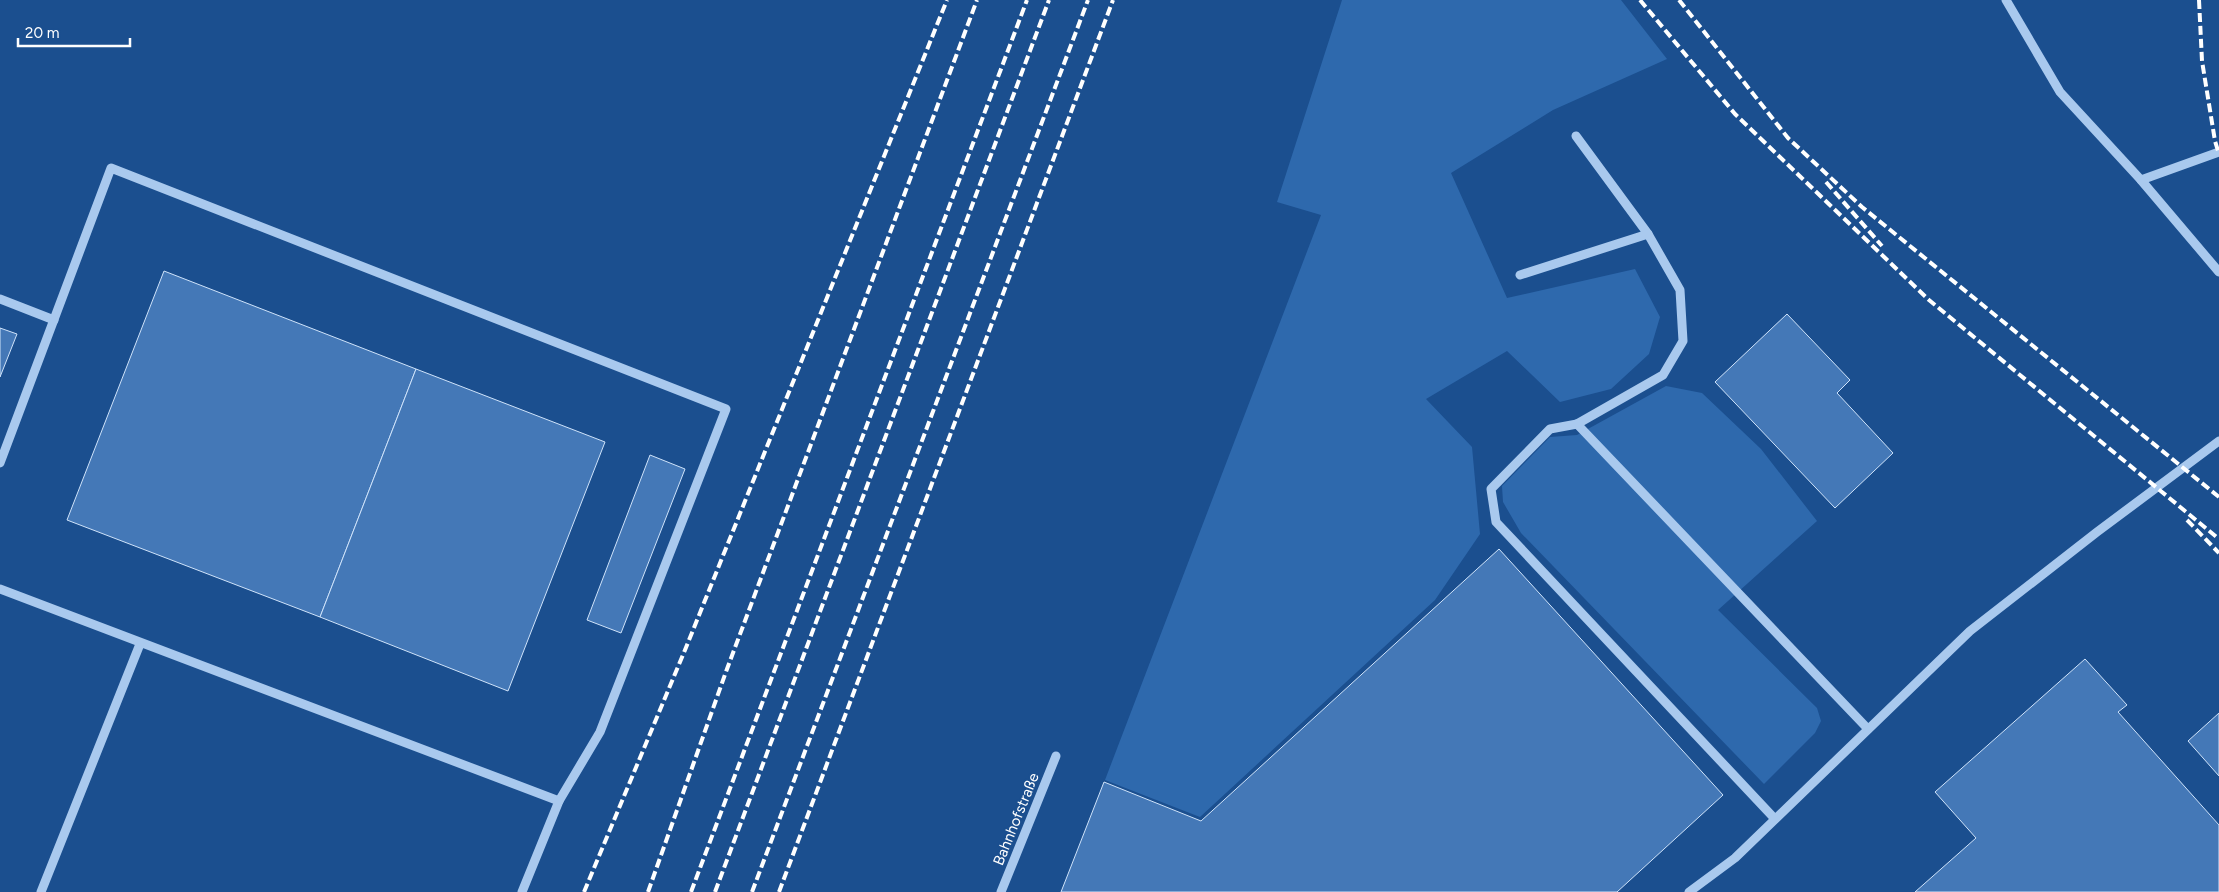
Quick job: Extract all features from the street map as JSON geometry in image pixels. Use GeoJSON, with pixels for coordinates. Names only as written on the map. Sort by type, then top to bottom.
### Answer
{"type":"FeatureCollection","features":[{"type":"Feature","properties":{"kind":"street"},"geometry":{"type":"LineString","coordinates":[[2006,0],[2060,92],[2141,180],[2219,272]]}},
{"type":"Feature","properties":{"kind":"street"},"geometry":{"type":"LineString","coordinates":[[1576,136],[1648,234],[1680,290],[1683,341],[1664,375],[1577,424],[1550,429],[1492,489],[1496,522],[1774,819]]}},
{"type":"Feature","properties":{"kind":"street"},"geometry":{"type":"LineString","coordinates":[[2141,180],[2219,152]]}},
{"type":"Feature","properties":{"kind":"street"},"geometry":{"type":"LineString","coordinates":[[0,463],[111,168],[726,409],[600,732],[559,801],[522,892]]}},
{"type":"Feature","properties":{"kind":"street"},"geometry":{"type":"LineString","coordinates":[[1520,275],[1648,234]]}},
{"type":"Feature","properties":{"kind":"street"},"geometry":{"type":"LineString","coordinates":[[0,299],[54,320]]}},
{"type":"Feature","properties":{"kind":"street"},"geometry":{"type":"LineString","coordinates":[[1577,424],[1868,729]]}},
{"type":"Feature","properties":{"kind":"street"},"geometry":{"type":"LineString","coordinates":[[1689,892],[1735,858],[1970,631],[2097,532],[2219,441]]}},
{"type":"Feature","properties":{"kind":"street"},"geometry":{"type":"LineString","coordinates":[[0,589],[140,644],[559,801]]}},
{"type":"Feature","properties":{"kind":"street"},"geometry":{"type":"LineString","coordinates":[[41,892],[140,644]]}},
{"type":"Feature","properties":{"kind":"street","name":"Bahnhofstraße"},"geometry":{"type":"LineString","coordinates":[[1001,892],[1056,756]]}},
{"type":"Feature","properties":{"kind":"shaded area"},"geometry":{"type":"Polygon","coordinates":[[[1342,0],[1621,0],[1667,59],[1553,110],[1451,173],[1507,298],[1635,269],[1660,317],[1649,354],[1611,389],[1560,402],[1507,351],[1426,399],[1472,447],[1480,534],[1435,600],[1200,817],[1105,780],[1321,215],[1277,202],[1342,0]]]}},
{"type":"Feature","properties":{"kind":"shaded area"},"geometry":{"type":"Polygon","coordinates":[[[1666,386],[1702,393],[1761,449],[1817,521],[1718,610],[1817,708],[1821,721],[1815,733],[1764,784],[1521,533],[1503,502],[1502,486],[1550,437],[1577,435],[1666,386]]]}},
{"type":"Feature","properties":{"kind":"building"},"geometry":{"type":"Polygon","coordinates":[[[164,271],[416,369],[320,617],[67,520],[164,271]]]}},
{"type":"Feature","properties":{"kind":"building"},"geometry":{"type":"Polygon","coordinates":[[[1787,314],[1850,380],[1837,393],[1893,453],[1835,508],[1715,382],[1787,314]]]}},
{"type":"Feature","properties":{"kind":"building"},"geometry":{"type":"Polygon","coordinates":[[[0,328],[17,334],[0,377],[0,328]]]}},
{"type":"Feature","properties":{"kind":"building"},"geometry":{"type":"Polygon","coordinates":[[[416,369],[605,442],[508,691],[320,617],[416,369]]]}},
{"type":"Feature","properties":{"kind":"building"},"geometry":{"type":"Polygon","coordinates":[[[650,455],[685,469],[621,633],[587,620],[650,455]]]}},
{"type":"Feature","properties":{"kind":"building"},"geometry":{"type":"Polygon","coordinates":[[[1499,549],[1723,795],[1617,892],[1061,892],[1104,782],[1201,821],[1499,549]]]}},
{"type":"Feature","properties":{"kind":"building"},"geometry":{"type":"Polygon","coordinates":[[[2085,659],[2127,705],[2118,712],[2219,825],[2219,892],[1915,892],[1976,838],[1935,792],[2085,659]]]}},
{"type":"Feature","properties":{"kind":"building"},"geometry":{"type":"Polygon","coordinates":[[[2219,713],[2219,776],[2188,741],[2219,713]]]}},
{"type":"Feature","properties":{"kind":"railway"},"geometry":{"type":"LineString","coordinates":[[584,892],[685,650],[947,0]]}},
{"type":"Feature","properties":{"kind":"railway"},"geometry":{"type":"LineString","coordinates":[[648,892],[727,669],[977,0]]}},
{"type":"Feature","properties":{"kind":"railway"},"geometry":{"type":"LineString","coordinates":[[691,892],[1027,0]]}},
{"type":"Feature","properties":{"kind":"railway"},"geometry":{"type":"LineString","coordinates":[[715,892],[1049,0]]}},
{"type":"Feature","properties":{"kind":"railway"},"geometry":{"type":"LineString","coordinates":[[752,892],[1088,0]]}},
{"type":"Feature","properties":{"kind":"railway"},"geometry":{"type":"LineString","coordinates":[[779,892],[1113,0]]}},
{"type":"Feature","properties":{"kind":"railway"},"geometry":{"type":"LineString","coordinates":[[1640,0],[1735,114],[1929,300],[2219,539]]}},
{"type":"Feature","properties":{"kind":"railway"},"geometry":{"type":"LineString","coordinates":[[1679,0],[1788,138],[1862,207],[2219,497]]}},
{"type":"Feature","properties":{"kind":"railway"},"geometry":{"type":"LineString","coordinates":[[2199,0],[2202,61],[2215,141],[2219,154]]}},
{"type":"Feature","properties":{"kind":"railway"},"geometry":{"type":"LineString","coordinates":[[1826,182],[1882,246]]}},
{"type":"Feature","properties":{"kind":"railway"},"geometry":{"type":"LineString","coordinates":[[2187,520],[2219,553]]}}]}
